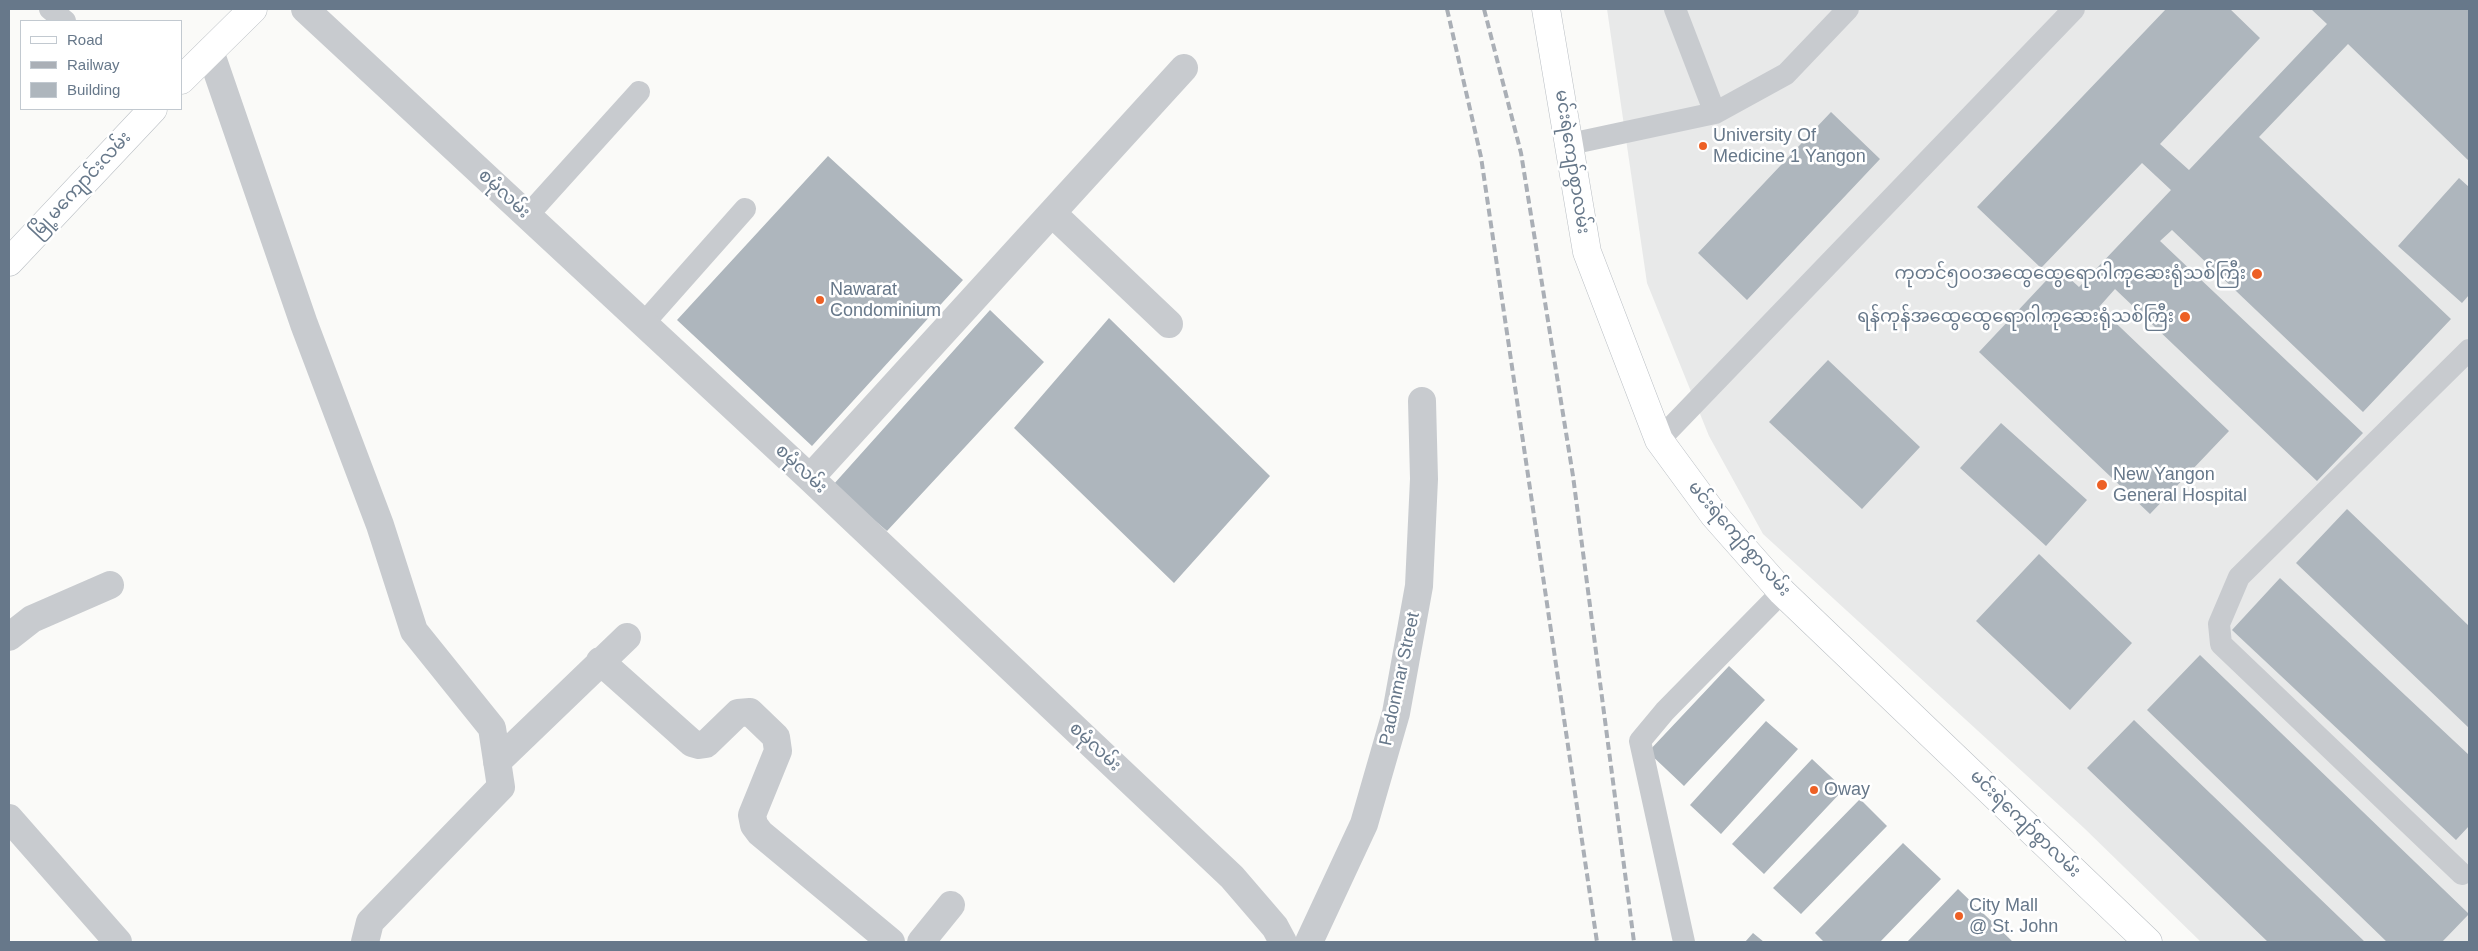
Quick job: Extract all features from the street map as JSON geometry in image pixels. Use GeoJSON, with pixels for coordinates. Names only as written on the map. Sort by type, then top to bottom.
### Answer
{"type":"FeatureCollection","features":[{"type":"Feature","properties":{"kind":"main road"},"geometry":{"type":"LineString","coordinates":[[182,79],[253,9]]}},
{"type":"Feature","properties":{"kind":"main road","name":"မင်းရဲကျော်စွာလမ်း"},"geometry":{"type":"LineString","coordinates":[[1546,9],[1587,252],[1658,440],[1714,515],[1782,592],[2148,942]]}},
{"type":"Feature","properties":{"kind":"main road","name":"မြို့မကျောင်းလမ်း"},"geometry":{"type":"LineString","coordinates":[[9,261],[152,110]]}},
{"type":"Feature","properties":{"kind":"street","name":"စမုံလမ်း"},"geometry":{"type":"LineString","coordinates":[[305,9],[810,478],[1232,877],[1275,927],[1283,942]]}},
{"type":"Feature","properties":{"kind":"street"},"geometry":{"type":"LineString","coordinates":[[210,51],[304,324],[380,525],[414,631],[492,728],[501,787],[370,922],[365,942]]}},
{"type":"Feature","properties":{"kind":"street"},"geometry":{"type":"LineString","coordinates":[[810,478],[1184,68]]}},
{"type":"Feature","properties":{"kind":"street"},"geometry":{"type":"LineString","coordinates":[[1052,214],[1169,324]]}},
{"type":"Feature","properties":{"kind":"street","name":"Padonmar Street"},"geometry":{"type":"LineString","coordinates":[[1309,942],[1364,824],[1396,713],[1419,586],[1424,479],[1422,401]]}},
{"type":"Feature","properties":{"kind":"street"},"geometry":{"type":"LineString","coordinates":[[9,637],[32,619],[110,584]]}},
{"type":"Feature","properties":{"kind":"street"},"geometry":{"type":"LineString","coordinates":[[497,762],[627,637]]}},
{"type":"Feature","properties":{"kind":"street"},"geometry":{"type":"LineString","coordinates":[[600,661],[692,743],[698,746],[706,744],[738,713],[750,712],[776,737],[778,750],[752,815],[754,825],[760,833],[891,942]]}},
{"type":"Feature","properties":{"kind":"street"},"geometry":{"type":"LineString","coordinates":[[9,818],[118,942]]}},
{"type":"Feature","properties":{"kind":"street"},"geometry":{"type":"LineString","coordinates":[[921,942],[951,905]]}},
{"type":"Feature","properties":{"kind":"lane"},"geometry":{"type":"LineString","coordinates":[[50,9],[63,20]]}},
{"type":"Feature","properties":{"kind":"lane"},"geometry":{"type":"LineString","coordinates":[[1675,9],[1715,113]]}},
{"type":"Feature","properties":{"kind":"lane"},"geometry":{"type":"LineString","coordinates":[[1570,144],[1715,113],[1786,74],[1848,9]]}},
{"type":"Feature","properties":{"kind":"lane"},"geometry":{"type":"LineString","coordinates":[[1658,440],[2074,9]]}},
{"type":"Feature","properties":{"kind":"lane"},"geometry":{"type":"LineString","coordinates":[[527,216],[639,92]]}},
{"type":"Feature","properties":{"kind":"lane"},"geometry":{"type":"LineString","coordinates":[[643,324],[745,210]]}},
{"type":"Feature","properties":{"kind":"lane"},"geometry":{"type":"LineString","coordinates":[[2462,874],[2221,644],[2219,624],[2239,577],[2469,350]]}},
{"type":"Feature","properties":{"kind":"lane"},"geometry":{"type":"LineString","coordinates":[[1684,942],[1640,741],[1664,711],[1782,592]]}},
{"type":"Feature","properties":{"kind":"shaded area","name":"New Yangon General Hospital"},"geometry":{"type":"Polygon","coordinates":[[[1607,9],[2469,9],[2469,942],[2201,942],[2084,828],[1763,534],[1709,436],[1647,283],[1607,9]]]}},
{"type":"Feature","properties":{"kind":"building"},"geometry":{"type":"Polygon","coordinates":[[[2166,9],[2230,9],[2260,38],[2160,144],[2189,170],[2327,24],[2311,9],[2469,9],[2469,161],[2348,44],[2259,137],[2451,319],[2363,412],[2172,230],[2160,241],[2363,433],[2317,481],[2115,289],[2099,307],[2229,431],[2150,514],[1979,352],[2058,268],[2079,287],[2171,190],[2142,163],[2041,268],[1977,207],[2166,9]]]}},
{"type":"Feature","properties":{"kind":"building"},"geometry":{"type":"Polygon","coordinates":[[[1831,112],[1880,159],[1747,300],[1698,253],[1831,112]]]}},
{"type":"Feature","properties":{"kind":"building","name":"Nawarat Condominium"},"geometry":{"type":"Polygon","coordinates":[[[828,156],[963,280],[812,446],[677,320],[828,156]]]}},
{"type":"Feature","properties":{"kind":"building"},"geometry":{"type":"Polygon","coordinates":[[[2459,178],[2469,187],[2469,295],[2462,303],[2398,246],[2459,178]]]}},
{"type":"Feature","properties":{"kind":"building"},"geometry":{"type":"Polygon","coordinates":[[[990,310],[1044,362],[887,531],[833,485],[990,310]]]}},
{"type":"Feature","properties":{"kind":"building"},"geometry":{"type":"Polygon","coordinates":[[[1109,318],[1270,476],[1174,583],[1014,428],[1109,318]]]}},
{"type":"Feature","properties":{"kind":"building"},"geometry":{"type":"Polygon","coordinates":[[[1828,360],[1920,447],[1862,509],[1769,422],[1828,360]]]}},
{"type":"Feature","properties":{"kind":"building"},"geometry":{"type":"Polygon","coordinates":[[[2001,423],[2087,500],[2046,546],[1960,468],[2001,423]]]}},
{"type":"Feature","properties":{"kind":"building"},"geometry":{"type":"Polygon","coordinates":[[[2347,509],[2469,626],[2469,728],[2296,563],[2347,509]]]}},
{"type":"Feature","properties":{"kind":"building"},"geometry":{"type":"Polygon","coordinates":[[[2039,554],[2132,643],[2070,710],[1976,621],[2039,554]]]}},
{"type":"Feature","properties":{"kind":"building"},"geometry":{"type":"Polygon","coordinates":[[[2280,578],[2469,755],[2469,826],[2456,840],[2232,630],[2280,578]]]}},
{"type":"Feature","properties":{"kind":"building"},"geometry":{"type":"Polygon","coordinates":[[[2200,655],[2469,914],[2442,942],[2387,942],[2147,710],[2200,655]]]}},
{"type":"Feature","properties":{"kind":"building"},"geometry":{"type":"Polygon","coordinates":[[[1729,666],[1765,700],[1684,786],[1648,752],[1729,666]]]}},
{"type":"Feature","properties":{"kind":"building"},"geometry":{"type":"Polygon","coordinates":[[[2134,720],[2365,942],[2268,942],[2087,768],[2134,720]]]}},
{"type":"Feature","properties":{"kind":"building"},"geometry":{"type":"Polygon","coordinates":[[[1766,721],[1798,749],[1721,834],[1690,805],[1766,721]]]}},
{"type":"Feature","properties":{"kind":"building"},"geometry":{"type":"Polygon","coordinates":[[[1812,759],[1844,789],[1764,874],[1732,844],[1812,759]]]}},
{"type":"Feature","properties":{"kind":"building"},"geometry":{"type":"Polygon","coordinates":[[[1860,799],[1887,826],[1801,914],[1773,888],[1860,799]]]}},
{"type":"Feature","properties":{"kind":"building"},"geometry":{"type":"Polygon","coordinates":[[[1903,843],[1941,879],[1880,942],[1824,942],[1815,933],[1903,843]]]}},
{"type":"Feature","properties":{"kind":"building","name":"City Mall @ St. John"},"geometry":{"type":"Polygon","coordinates":[[[1958,889],[2013,942],[1907,942],[1958,889]]]}},
{"type":"Feature","properties":{"kind":"building"},"geometry":{"type":"Polygon","coordinates":[[[1753,933],[1764,942],[1745,942],[1753,933]]]}},
{"type":"Feature","properties":{"kind":"railway"},"geometry":{"type":"LineString","coordinates":[[1447,9],[1481,157],[1597,942]]}},
{"type":"Feature","properties":{"kind":"railway"},"geometry":{"type":"LineString","coordinates":[[1484,9],[1521,153],[1573,476],[1634,942]]}},
{"type":"Feature","properties":{"kind":"place","name":"University Of Medicine 1 Yangon"},"geometry":{"type":"Point","coordinates":[1703,146]}},
{"type":"Feature","properties":{"kind":"place","name":"ကုတင်၅၀၀အထွေထွေရောဂါကုဆေးရုံသစ်ကြီး"},"geometry":{"type":"Point","coordinates":[2257,274]}},
{"type":"Feature","properties":{"kind":"place","name":"Nawarat Condominium"},"geometry":{"type":"Point","coordinates":[820,300]}},
{"type":"Feature","properties":{"kind":"place","name":"ရန်ကုန်အထွေထွေရောဂါကုဆေးရုံသစ်ကြီး"},"geometry":{"type":"Point","coordinates":[2185,317]}},
{"type":"Feature","properties":{"kind":"place","name":"New Yangon General Hospital"},"geometry":{"type":"Point","coordinates":[2102,485]}},
{"type":"Feature","properties":{"kind":"place","name":"Oway"},"geometry":{"type":"Point","coordinates":[1814,790]}},
{"type":"Feature","properties":{"kind":"place","name":"City Mall @ St. John"},"geometry":{"type":"Point","coordinates":[1959,916]}}]}
